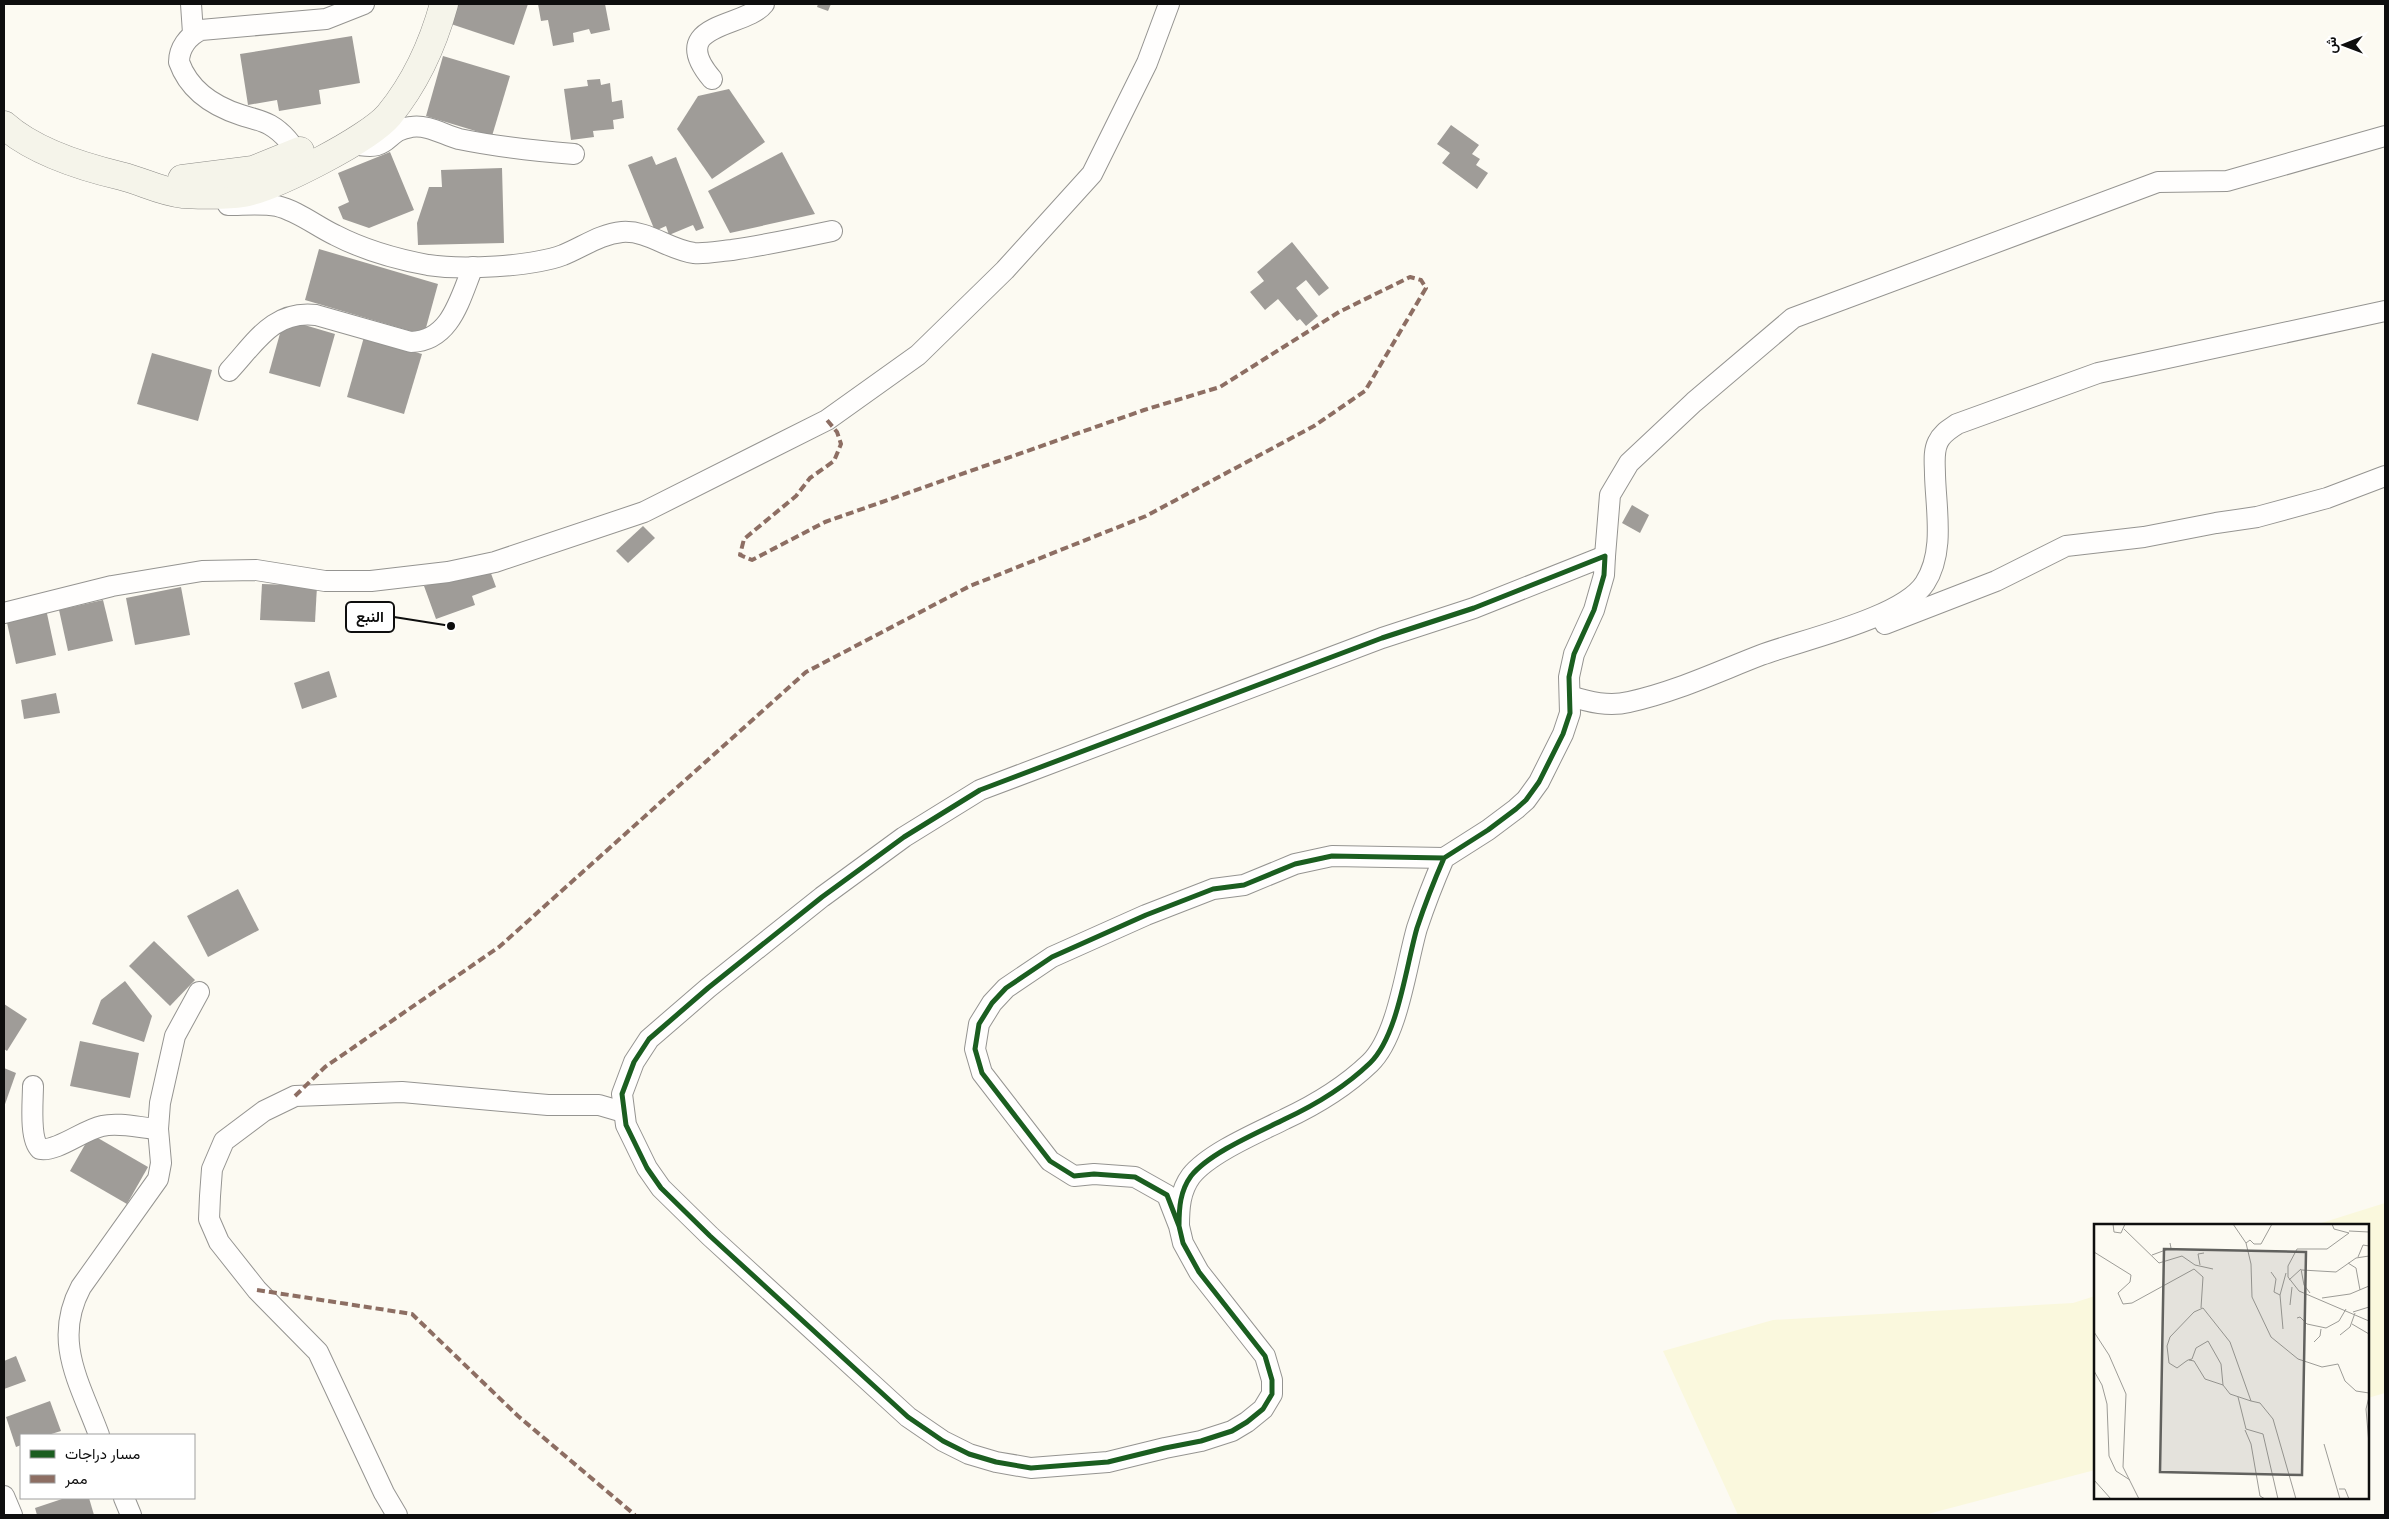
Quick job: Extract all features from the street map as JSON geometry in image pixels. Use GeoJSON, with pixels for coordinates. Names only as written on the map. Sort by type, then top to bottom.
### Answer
{"type":"FeatureCollection","features":[{"type":"Feature","properties":{"kind":"street"},"geometry":{"type":"LineString","coordinates":[[191,4],[193,34]]}},
{"type":"Feature","properties":{"kind":"street"},"geometry":{"type":"LineString","coordinates":[[301,161],[269,125],[231,112],[212,102],[191,86],[179,62],[182,46],[193,34],[216,27],[266,26],[326,19],[364,4]]}},
{"type":"Feature","properties":{"kind":"street"},"geometry":{"type":"LineString","coordinates":[[4,125],[45,151],[98,171],[144,182],[157,189],[181,194],[242,193],[265,186],[376,104],[407,58],[426,4]]}},
{"type":"Feature","properties":{"kind":"street"},"geometry":{"type":"LineString","coordinates":[[144,182],[238,173],[301,161],[351,143],[388,116],[423,66],[444,4]]}},
{"type":"Feature","properties":{"kind":"street"},"geometry":{"type":"LineString","coordinates":[[712,79],[699,62],[699,44],[705,35],[718,26],[757,12],[764,4]]}},
{"type":"Feature","properties":{"kind":"street"},"geometry":{"type":"LineString","coordinates":[[4,613],[112,586],[202,571],[256,570],[325,581],[370,581],[430,575],[495,562],[644,512],[827,420],[918,355],[1006,270],[1092,174],[1147,63],[1169,4]]}},
{"type":"Feature","properties":{"kind":"street"},"geometry":{"type":"LineString","coordinates":[[351,143],[368,147],[378,146],[401,130],[412,127],[424,127],[459,139],[527,151],[574,154]]}},
{"type":"Feature","properties":{"kind":"street"},"geometry":{"type":"LineString","coordinates":[[1606,556],[1474,608],[1382,638],[980,790],[904,837],[822,897],[708,988],[649,1039],[634,1062],[622,1094],[626,1125],[638,1154],[661,1188],[710,1236],[908,1417],[943,1442],[996,1462],[1031,1468],[1108,1462],[1213,1438],[1247,1422],[1263,1409],[1272,1394],[1272,1380],[1265,1356],[1199,1272],[1183,1243],[1179,1226],[1167,1196],[1135,1177],[1094,1174],[1074,1176],[1050,1161],[982,1073],[975,1050],[979,1024],[992,1003],[1006,988],[1052,956],[1146,914],[1213,889],[1244,885],[1295,864],[1332,856],[1444,858],[1488,830],[1526,800],[1538,782],[1563,734],[1570,713],[1569,676],[1574,654],[1594,610],[1604,575],[1606,556],[1610,495],[1629,463],[1694,402],[1793,318],[2158,182],[2226,181],[2385,136]]}},
{"type":"Feature","properties":{"kind":"street"},"geometry":{"type":"LineString","coordinates":[[181,194],[193,205],[254,204],[277,206],[338,237],[392,258],[431,265],[473,267],[547,259],[562,255],[603,235],[621,232],[632,232],[647,236],[678,250],[696,253],[776,243],[832,231]]}},
{"type":"Feature","properties":{"kind":"street"},"geometry":{"type":"LineString","coordinates":[[229,371],[275,323],[287,316],[300,314],[316,315],[411,342],[423,341],[434,337],[442,330],[453,314],[473,267]]}},
{"type":"Feature","properties":{"kind":"street"},"geometry":{"type":"LineString","coordinates":[[1570,696],[1594,704],[1628,703],[1698,682],[1761,656],[1848,627],[1889,610],[1917,592],[1925,583],[1936,556],[1938,533],[1935,450],[1944,433],[1958,424],[2098,373],[2385,311]]}},
{"type":"Feature","properties":{"kind":"street"},"geometry":{"type":"LineString","coordinates":[[1761,656],[1797,658],[1996,581],[2066,546],[2144,537],[2257,517],[2328,498],[2385,476]]}},
{"type":"Feature","properties":{"kind":"street"},"geometry":{"type":"LineString","coordinates":[[1179,1226],[1181,1196],[1192,1175],[1212,1158],[1331,1093],[1370,1063],[1378,1053],[1395,1015],[1417,930],[1429,893],[1444,858]]}},
{"type":"Feature","properties":{"kind":"street"},"geometry":{"type":"LineString","coordinates":[[99,1434],[70,1354],[67,1326],[72,1304],[81,1288],[158,1179],[161,1163],[158,1129],[160,1103],[175,1036],[199,992]]}},
{"type":"Feature","properties":{"kind":"street"},"geometry":{"type":"LineString","coordinates":[[34,1086],[34,1128],[37,1146],[40,1149],[54,1148],[86,1130],[105,1125],[158,1129]]}},
{"type":"Feature","properties":{"kind":"street"},"geometry":{"type":"LineString","coordinates":[[396,1515],[318,1352],[256,1290],[219,1242],[209,1219],[210,1196],[212,1168],[224,1141],[264,1111],[295,1096],[402,1092],[548,1105],[599,1105],[623,1112]]}},
{"type":"Feature","properties":{"kind":"street"},"geometry":{"type":"LineString","coordinates":[[4,1496],[12,1515]]}},
{"type":"Feature","properties":{"kind":"street"},"geometry":{"type":"LineString","coordinates":[[124,1499],[131,1515]]}},
{"type":"Feature","properties":{"kind":"shaded area"},"geometry":{"type":"Polygon","coordinates":[[[2385,1203],[2385,1393],[2369,1398],[2369,1224],[2318,1224],[2385,1203]]]}},
{"type":"Feature","properties":{"kind":"shaded area"},"geometry":{"type":"Polygon","coordinates":[[[2094,1296],[2094,1470],[1924,1515],[1738,1515],[1663,1351],[1773,1320],[2073,1303],[2094,1296]]]}},
{"type":"Feature","properties":{"kind":"building"},"geometry":{"type":"Polygon","coordinates":[[[458,4],[528,4],[514,45],[451,24],[458,4]]]}},
{"type":"Feature","properties":{"kind":"building"},"geometry":{"type":"Polygon","coordinates":[[[538,4],[605,4],[610,30],[591,34],[589,29],[573,33],[574,42],[553,46],[548,20],[541,21],[538,4]]]}},
{"type":"Feature","properties":{"kind":"building"},"geometry":{"type":"Polygon","coordinates":[[[818,4],[831,4],[828,11],[817,7],[818,4]]]}},
{"type":"Feature","properties":{"kind":"building"},"geometry":{"type":"Polygon","coordinates":[[[352,36],[360,83],[319,90],[321,104],[279,111],[277,100],[248,105],[240,54],[352,36]]]}},
{"type":"Feature","properties":{"kind":"building"},"geometry":{"type":"Polygon","coordinates":[[[443,56],[510,76],[492,136],[426,116],[443,56]]]}},
{"type":"Feature","properties":{"kind":"building"},"geometry":{"type":"Polygon","coordinates":[[[600,79],[601,85],[610,83],[612,102],[622,100],[624,118],[613,120],[614,129],[593,131],[594,137],[571,140],[564,89],[588,86],[587,80],[600,79]]]}},
{"type":"Feature","properties":{"kind":"building"},"geometry":{"type":"Polygon","coordinates":[[[729,89],[765,142],[712,179],[677,129],[698,96],[729,89]]]}},
{"type":"Feature","properties":{"kind":"building"},"geometry":{"type":"Polygon","coordinates":[[[1451,125],[1479,145],[1472,154],[1480,159],[1476,165],[1488,173],[1477,189],[1442,163],[1450,153],[1437,144],[1451,125]]]}},
{"type":"Feature","properties":{"kind":"building"},"geometry":{"type":"Polygon","coordinates":[[[390,152],[414,210],[369,228],[343,219],[338,207],[349,202],[338,173],[390,152]]]}},
{"type":"Feature","properties":{"kind":"building"},"geometry":{"type":"Polygon","coordinates":[[[782,152],[815,214],[730,233],[708,191],[782,152]]]}},
{"type":"Feature","properties":{"kind":"building"},"geometry":{"type":"Polygon","coordinates":[[[652,156],[656,165],[676,157],[704,228],[696,231],[693,225],[669,235],[666,226],[655,231],[628,165],[652,156]]]}},
{"type":"Feature","properties":{"kind":"building"},"geometry":{"type":"Polygon","coordinates":[[[502,168],[504,243],[418,245],[417,223],[429,187],[442,187],[441,170],[502,168]]]}},
{"type":"Feature","properties":{"kind":"building"},"geometry":{"type":"Polygon","coordinates":[[[1292,242],[1329,288],[1319,296],[1306,280],[1296,288],[1318,316],[1306,326],[1300,319],[1297,321],[1278,299],[1265,310],[1250,292],[1264,281],[1257,272],[1292,242]]]}},
{"type":"Feature","properties":{"kind":"building"},"geometry":{"type":"Polygon","coordinates":[[[319,249],[438,284],[424,335],[305,300],[319,249]]]}},
{"type":"Feature","properties":{"kind":"building"},"geometry":{"type":"Polygon","coordinates":[[[284,319],[335,334],[320,387],[269,373],[284,319]]]}},
{"type":"Feature","properties":{"kind":"building"},"geometry":{"type":"Polygon","coordinates":[[[364,337],[422,354],[404,414],[347,397],[364,337]]]}},
{"type":"Feature","properties":{"kind":"building"},"geometry":{"type":"Polygon","coordinates":[[[152,353],[212,370],[198,421],[137,404],[152,353]]]}},
{"type":"Feature","properties":{"kind":"building"},"geometry":{"type":"Polygon","coordinates":[[[1632,505],[1649,515],[1640,533],[1622,523],[1632,505]]]}},
{"type":"Feature","properties":{"kind":"building"},"geometry":{"type":"Polygon","coordinates":[[[643,526],[655,538],[628,563],[616,551],[643,526]]]}},
{"type":"Feature","properties":{"kind":"building"},"geometry":{"type":"Polygon","coordinates":[[[489,568],[496,587],[472,596],[475,605],[436,619],[424,586],[489,568]]]}},
{"type":"Feature","properties":{"kind":"building"},"geometry":{"type":"Polygon","coordinates":[[[262,584],[317,586],[315,622],[260,620],[262,584]]]}},
{"type":"Feature","properties":{"kind":"building"},"geometry":{"type":"Polygon","coordinates":[[[181,587],[190,635],[135,645],[126,598],[181,587]]]}},
{"type":"Feature","properties":{"kind":"building"},"geometry":{"type":"Polygon","coordinates":[[[103,600],[113,641],[68,651],[59,610],[103,600]]]}},
{"type":"Feature","properties":{"kind":"building"},"geometry":{"type":"Polygon","coordinates":[[[46,609],[56,655],[16,664],[6,618],[46,609]]]}},
{"type":"Feature","properties":{"kind":"building"},"geometry":{"type":"Polygon","coordinates":[[[329,671],[337,697],[302,709],[294,683],[329,671]]]}},
{"type":"Feature","properties":{"kind":"building"},"geometry":{"type":"Polygon","coordinates":[[[56,693],[60,713],[24,719],[21,700],[56,693]]]}},
{"type":"Feature","properties":{"kind":"building"},"geometry":{"type":"Polygon","coordinates":[[[238,889],[259,930],[208,957],[187,916],[238,889]]]}},
{"type":"Feature","properties":{"kind":"building"},"geometry":{"type":"Polygon","coordinates":[[[154,941],[195,980],[170,1006],[129,966],[154,941]]]}},
{"type":"Feature","properties":{"kind":"building"},"geometry":{"type":"Polygon","coordinates":[[[125,981],[152,1016],[144,1042],[92,1024],[101,1000],[125,981]]]}},
{"type":"Feature","properties":{"kind":"building"},"geometry":{"type":"Polygon","coordinates":[[[4,1004],[27,1019],[7,1051],[4,1049],[4,1004]]]}},
{"type":"Feature","properties":{"kind":"building"},"geometry":{"type":"Polygon","coordinates":[[[80,1041],[139,1053],[130,1098],[70,1086],[80,1041]]]}},
{"type":"Feature","properties":{"kind":"building"},"geometry":{"type":"Polygon","coordinates":[[[4,1068],[16,1073],[4,1107],[4,1068]]]}},
{"type":"Feature","properties":{"kind":"building"},"geometry":{"type":"Polygon","coordinates":[[[91,1134],[148,1167],[127,1204],[70,1171],[91,1134]]]}},
{"type":"Feature","properties":{"kind":"building"},"geometry":{"type":"Polygon","coordinates":[[[16,1356],[26,1381],[4,1389],[4,1361],[16,1356]]]}},
{"type":"Feature","properties":{"kind":"building"},"geometry":{"type":"Polygon","coordinates":[[[50,1401],[61,1431],[51,1434],[20,1434],[20,1445],[16,1447],[6,1417],[50,1401]]]}},
{"type":"Feature","properties":{"kind":"building"},"geometry":{"type":"Polygon","coordinates":[[[62,1499],[89,1499],[94,1515],[37,1515],[35,1508],[62,1499]]]}},
{"type":"Feature","properties":{"kind":"marked path"},"geometry":{"type":"LineString","coordinates":[[295,1096],[325,1067],[499,947],[806,672],[970,586],[1146,516],[1314,426],[1365,391],[1426,288],[1421,280],[1410,277],[1339,312],[1220,387],[1144,410],[825,522],[752,560],[740,555],[744,539],[796,496],[810,478],[834,461],[841,444],[837,432],[827,420]]}},
{"type":"Feature","properties":{"kind":"marked path"},"geometry":{"type":"LineString","coordinates":[[257,1290],[412,1314],[518,1416],[635,1515]]}},
{"type":"Feature","properties":{"kind":"cycle path"},"geometry":{"type":"LineString","coordinates":[[1179,1226],[1182,1194],[1187,1182],[1199,1167],[1222,1151],[1296,1114],[1330,1094],[1361,1071],[1380,1051],[1388,1036],[1400,1000],[1417,928],[1444,858],[1332,856],[1295,864],[1244,885],[1213,889],[1146,915],[1052,957],[1006,988],[992,1003],[979,1024],[975,1049],[982,1073],[1050,1161],[1074,1176],[1094,1174],[1135,1177],[1167,1195],[1179,1226],[1183,1243],[1199,1272],[1265,1356],[1272,1380],[1272,1394],[1263,1409],[1232,1431],[1201,1441],[1108,1462],[1031,1468],[996,1462],[969,1454],[943,1441],[908,1417],[710,1236],[661,1188],[647,1168],[626,1125],[622,1094],[634,1062],[649,1039],[708,988],[822,897],[904,837],[980,790],[1382,638],[1474,608],[1605,556],[1604,575],[1594,610],[1574,654],[1569,677],[1570,713],[1563,734],[1539,782],[1526,800],[1516,809],[1488,830],[1444,858]]}},
{"type":"Feature","properties":{"kind":"place","name":"النبع"},"geometry":{"type":"Point","coordinates":[451,626]}}]}
